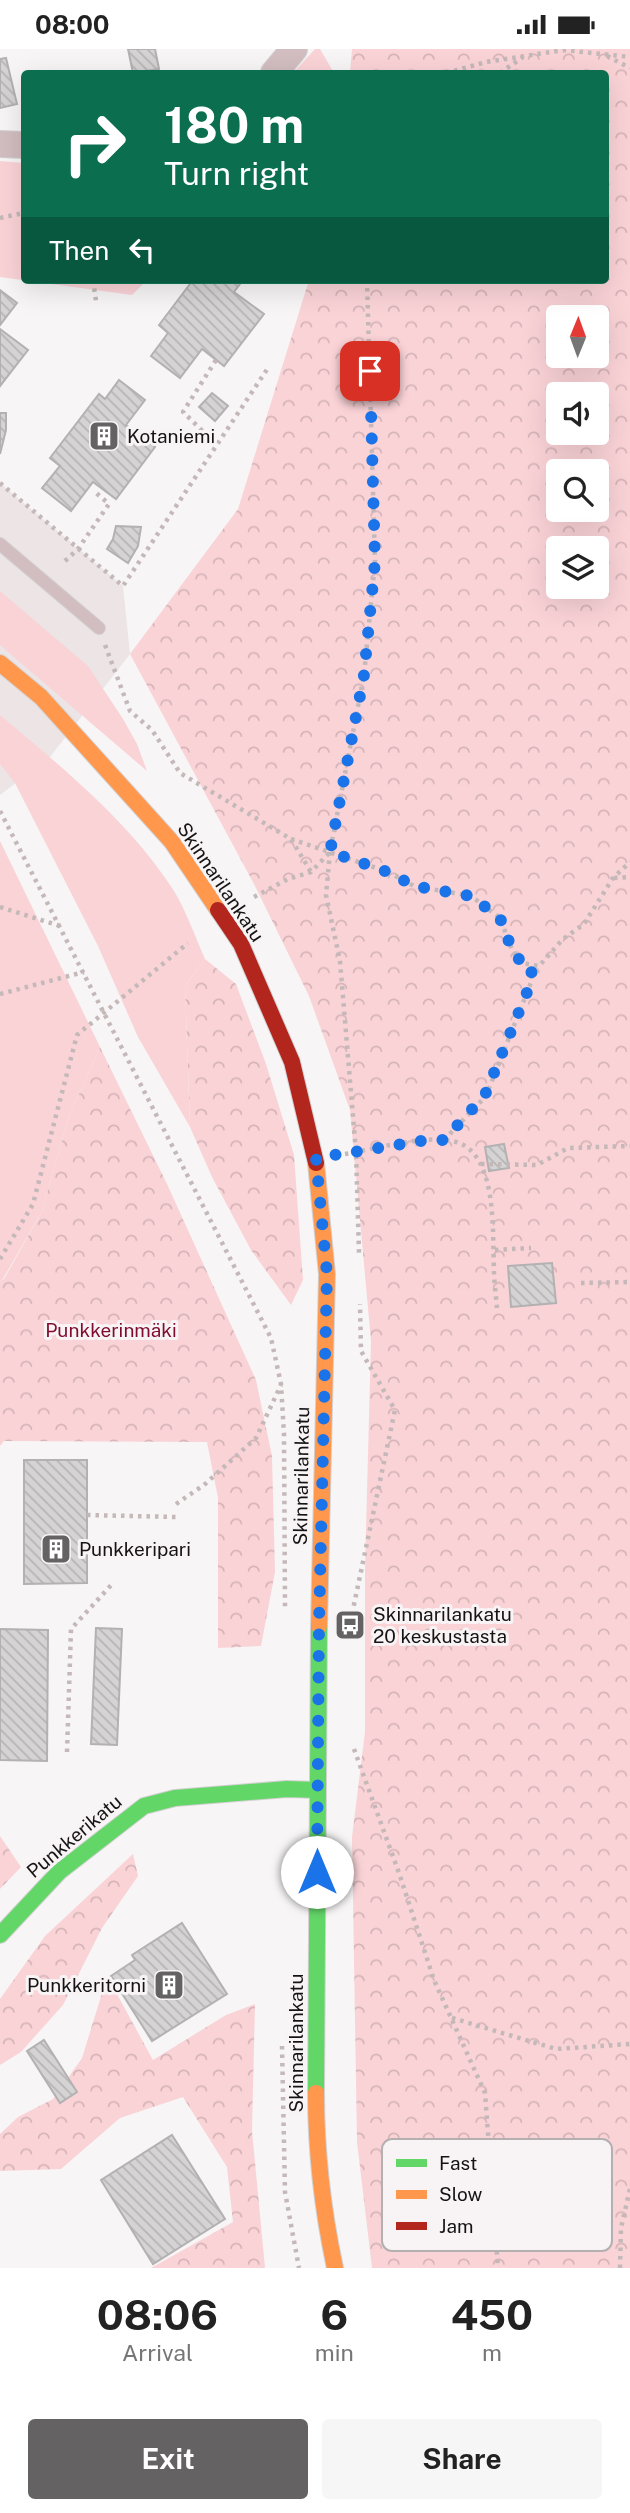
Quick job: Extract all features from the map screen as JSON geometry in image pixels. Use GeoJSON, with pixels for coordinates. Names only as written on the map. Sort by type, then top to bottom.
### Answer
{"type":"FeatureCollection","features":[{"type":"Feature","properties":{"kind":"main road","name":"Skinnarilankatu"},"geometry":{"type":"LineString","coordinates":[[0,663],[41,697],[172,842],[241,944],[292,1062],[316,1158],[327,1274],[317,1790],[316,2116],[328,2235],[335,2268]]}},
{"type":"Feature","properties":{"kind":"main road","name":"Skinnarilankatu"},"geometry":{"type":"LineString","coordinates":[[44,723],[88,751]]}},
{"type":"Feature","properties":{"kind":"main road","name":"Punkkerikatu"},"geometry":{"type":"LineString","coordinates":[[0,1935],[59,1872],[144,1806],[175,1798],[287,1789],[317,1790]]}},
{"type":"Feature","properties":{"kind":"street"},"geometry":{"type":"LineString","coordinates":[[276,70],[294,49]]}},
{"type":"Feature","properties":{"kind":"street"},"geometry":{"type":"LineString","coordinates":[[0,144],[21,145]]}},
{"type":"Feature","properties":{"kind":"lane"},"geometry":{"type":"LineString","coordinates":[[0,544],[99,628]]}},
{"type":"Feature","properties":{"kind":"path"},"geometry":{"type":"LineString","coordinates":[[457,70],[485,62],[564,50],[630,57]]}},
{"type":"Feature","properties":{"kind":"path"},"geometry":{"type":"LineString","coordinates":[[603,54],[630,68]]}},
{"type":"Feature","properties":{"kind":"path"},"geometry":{"type":"LineString","coordinates":[[504,70],[524,57]]}},
{"type":"Feature","properties":{"kind":"path"},"geometry":{"type":"LineString","coordinates":[[0,218],[21,214]]}},
{"type":"Feature","properties":{"kind":"path"},"geometry":{"type":"LineString","coordinates":[[94,284],[96,301]]}},
{"type":"Feature","properties":{"kind":"path"},"geometry":{"type":"LineString","coordinates":[[254,897],[288,879],[311,872],[330,852],[364,675],[375,562],[367,284]]}},
{"type":"Feature","properties":{"kind":"path"},"geometry":{"type":"LineString","coordinates":[[216,360],[183,412],[217,445]]}},
{"type":"Feature","properties":{"kind":"path"},"geometry":{"type":"LineString","coordinates":[[0,483],[123,586],[268,368]]}},
{"type":"Feature","properties":{"kind":"path"},"geometry":{"type":"LineString","coordinates":[[65,561],[78,549],[109,504],[95,492]]}},
{"type":"Feature","properties":{"kind":"path"},"geometry":{"type":"LineString","coordinates":[[99,628],[130,711],[152,730],[180,773],[291,839],[388,872],[414,886],[471,896],[500,918],[513,952],[522,963],[539,966],[563,939],[584,924],[613,878],[630,862]]}},
{"type":"Feature","properties":{"kind":"path"},"geometry":{"type":"LineString","coordinates":[[0,811],[271,1338],[281,1384],[284,1434],[286,1613]]}},
{"type":"Feature","properties":{"kind":"path"},"geometry":{"type":"LineString","coordinates":[[291,839],[311,872]]}},
{"type":"Feature","properties":{"kind":"path"},"geometry":{"type":"LineString","coordinates":[[613,878],[630,877]]}},
{"type":"Feature","properties":{"kind":"path"},"geometry":{"type":"LineString","coordinates":[[0,907],[61,926]]}},
{"type":"Feature","properties":{"kind":"path"},"geometry":{"type":"LineString","coordinates":[[0,1259],[33,1204],[77,1035],[188,943]]}},
{"type":"Feature","properties":{"kind":"path"},"geometry":{"type":"LineString","coordinates":[[444,1140],[485,1095],[532,980],[531,965]]}},
{"type":"Feature","properties":{"kind":"path"},"geometry":{"type":"LineString","coordinates":[[0,994],[84,972]]}},
{"type":"Feature","properties":{"kind":"path"},"geometry":{"type":"LineString","coordinates":[[316,1158],[421,1141],[444,1140],[465,1144],[481,1164],[485,1174],[494,1223],[493,1268],[497,1308]]}},
{"type":"Feature","properties":{"kind":"path"},"geometry":{"type":"LineString","coordinates":[[481,1164],[537,1165],[568,1148],[630,1146]]}},
{"type":"Feature","properties":{"kind":"path"},"geometry":{"type":"LineString","coordinates":[[495,1250],[531,1248]]}},
{"type":"Feature","properties":{"kind":"path"},"geometry":{"type":"LineString","coordinates":[[581,1283],[630,1282]]}},
{"type":"Feature","properties":{"kind":"path"},"geometry":{"type":"LineString","coordinates":[[176,1504],[204,1485],[256,1438],[281,1384]]}},
{"type":"Feature","properties":{"kind":"path"},"geometry":{"type":"LineString","coordinates":[[87,1515],[177,1517]]}},
{"type":"Feature","properties":{"kind":"path"},"geometry":{"type":"LineString","coordinates":[[67,1752],[71,1629],[114,1582]]}},
{"type":"Feature","properties":{"kind":"path"},"geometry":{"type":"LineString","coordinates":[[354,1749],[434,1980],[485,2093],[488,2139]]}},
{"type":"Feature","properties":{"kind":"path"},"geometry":{"type":"LineString","coordinates":[[452,2017],[556,2049],[630,2043]]}},
{"type":"Feature","properties":{"kind":"path"},"geometry":{"type":"LineString","coordinates":[[620,2268],[621,2228],[630,2189]]}},
{"type":"Feature","properties":{"kind":"shaded area"},"geometry":{"type":"Polygon","coordinates":[[[0,483],[123,586],[130,654],[50,757],[0,795],[0,483]]]}},
{"type":"Feature","properties":{"kind":"green space"},"geometry":{"type":"Polygon","coordinates":[[[315,49],[320,49],[332,70],[296,70],[315,49]]]}},
{"type":"Feature","properties":{"kind":"green space"},"geometry":{"type":"Polygon","coordinates":[[[352,49],[630,49],[630,2268],[372,2268],[357,2142],[352,1837],[365,1732],[365,1568],[371,1341],[350,1110],[309,996],[254,884],[130,654],[238,509],[308,284],[609,284],[609,70],[350,70],[352,49]]]}},
{"type":"Feature","properties":{"kind":"green space"},"geometry":{"type":"Polygon","coordinates":[[[0,161],[21,163],[21,280],[0,277],[0,161]]]}},
{"type":"Feature","properties":{"kind":"green space"},"geometry":{"type":"Polygon","coordinates":[[[51,284],[143,284],[132,295],[51,284]]]}},
{"type":"Feature","properties":{"kind":"green space"},"geometry":{"type":"Polygon","coordinates":[[[0,591],[88,666],[123,719],[137,744],[147,771],[0,645],[0,591]]]}},
{"type":"Feature","properties":{"kind":"green space"},"geometry":{"type":"Polygon","coordinates":[[[0,715],[111,814],[151,858],[184,909],[205,959],[185,986],[190,1127],[138,1037],[98,946],[15,783],[0,764],[0,715]]]}},
{"type":"Feature","properties":{"kind":"green space"},"geometry":{"type":"Polygon","coordinates":[[[0,841],[100,1047],[69,1116],[42,1211],[0,1281],[0,841]]]}},
{"type":"Feature","properties":{"kind":"green space"},"geometry":{"type":"Polygon","coordinates":[[[205,959],[236,984],[266,1064],[294,1155],[303,1280],[291,1305],[251,1250],[212,1177],[190,1127],[185,986],[205,959]]]}},
{"type":"Feature","properties":{"kind":"green space","name":"Punkkerinmäki"},"geometry":{"type":"Polygon","coordinates":[[[100,1047],[167,1184],[256,1380],[272,1456],[275,1572],[261,1646],[218,1648],[218,1498],[207,1442],[4,1441],[0,1446],[0,1281],[4,1279],[42,1211],[69,1116],[100,1047]]]}},
{"type":"Feature","properties":{"kind":"green space"},"geometry":{"type":"Polygon","coordinates":[[[0,1836],[21,1867],[0,1889],[0,1836]]]}},
{"type":"Feature","properties":{"kind":"green space"},"geometry":{"type":"Polygon","coordinates":[[[133,1854],[138,1876],[102,1928],[63,2005],[21,2052],[0,2065],[0,1999],[45,1936],[133,1854]]]}},
{"type":"Feature","properties":{"kind":"green space"},"geometry":{"type":"Polygon","coordinates":[[[112,1985],[153,2060],[226,2015],[255,2004],[252,2131],[265,2268],[151,2268],[233,2222],[227,2167],[183,2097],[120,2118],[61,2169],[0,2171],[0,2134],[18,2117],[53,2099],[82,2058],[103,1990],[112,1985]]]}},
{"type":"Feature","properties":{"kind":"building"},"geometry":{"type":"Polygon","coordinates":[[[128,49],[155,49],[159,69],[132,70],[128,49]]]}},
{"type":"Feature","properties":{"kind":"building"},"geometry":{"type":"Polygon","coordinates":[[[6,58],[17,104],[0,108],[0,59],[6,58]]]}},
{"type":"Feature","properties":{"kind":"building"},"geometry":{"type":"Polygon","coordinates":[[[190,284],[240,284],[234,292],[264,314],[224,366],[202,349],[180,378],[151,356],[168,333],[159,325],[190,284]]]}},
{"type":"Feature","properties":{"kind":"building"},"geometry":{"type":"Polygon","coordinates":[[[0,290],[17,303],[0,325],[0,290]]]}},
{"type":"Feature","properties":{"kind":"building"},"geometry":{"type":"Polygon","coordinates":[[[0,329],[28,350],[0,386],[0,329]]]}},
{"type":"Feature","properties":{"kind":"building","name":"Kotaniemi"},"geometry":{"type":"Polygon","coordinates":[[[119,380],[145,400],[126,425],[155,447],[116,499],[93,482],[71,511],[42,488],[60,466],[50,458],[99,394],[105,399],[119,380]]]}},
{"type":"Feature","properties":{"kind":"building"},"geometry":{"type":"Polygon","coordinates":[[[212,393],[228,406],[215,421],[199,407],[212,393]]]}},
{"type":"Feature","properties":{"kind":"building"},"geometry":{"type":"Polygon","coordinates":[[[0,413],[6,413],[6,430],[0,454],[0,413]]]}},
{"type":"Feature","properties":{"kind":"building"},"geometry":{"type":"Polygon","coordinates":[[[116,526],[141,527],[138,546],[128,563],[107,549],[116,526]]]}},
{"type":"Feature","properties":{"kind":"building"},"geometry":{"type":"Polygon","coordinates":[[[504,1144],[509,1168],[489,1171],[485,1147],[504,1144]]]}},
{"type":"Feature","properties":{"kind":"building"},"geometry":{"type":"Polygon","coordinates":[[[552,1263],[556,1303],[511,1307],[508,1266],[552,1263]]]}},
{"type":"Feature","properties":{"kind":"building","name":"Punkkeripari"},"geometry":{"type":"Polygon","coordinates":[[[24,1460],[87,1460],[87,1583],[24,1584],[24,1460]]]}},
{"type":"Feature","properties":{"kind":"building"},"geometry":{"type":"Polygon","coordinates":[[[96,1628],[122,1629],[117,1745],[91,1744],[96,1628]]]}},
{"type":"Feature","properties":{"kind":"building"},"geometry":{"type":"Polygon","coordinates":[[[0,1629],[48,1630],[47,1761],[0,1760],[0,1629]]]}},
{"type":"Feature","properties":{"kind":"building","name":"Punkkeritorni"},"geometry":{"type":"Polygon","coordinates":[[[182,1923],[227,1994],[152,2041],[111,1976],[135,1960],[132,1955],[182,1923]]]}},
{"type":"Feature","properties":{"kind":"building"},"geometry":{"type":"Polygon","coordinates":[[[44,2040],[77,2092],[60,2103],[27,2051],[44,2040]]]}},
{"type":"Feature","properties":{"kind":"building"},"geometry":{"type":"Polygon","coordinates":[[[172,2135],[225,2219],[153,2264],[101,2180],[172,2135]]]}},
{"type":"Feature","properties":{"kind":"traffic: fast"},"geometry":{"type":"LineString","coordinates":[[316,2093],[319,1626]]}},
{"type":"Feature","properties":{"kind":"traffic: fast"},"geometry":{"type":"LineString","coordinates":[[0,1935],[59,1872],[144,1806],[175,1798],[287,1789],[317,1790]]}},
{"type":"Feature","properties":{"kind":"traffic: slow"},"geometry":{"type":"LineString","coordinates":[[0,663],[41,697],[172,842],[218,910]]}},
{"type":"Feature","properties":{"kind":"traffic: slow"},"geometry":{"type":"LineString","coordinates":[[316,1163],[327,1274],[319,1626]]}},
{"type":"Feature","properties":{"kind":"traffic: slow"},"geometry":{"type":"LineString","coordinates":[[316,2093],[321,2181],[335,2268]]}},
{"type":"Feature","properties":{"kind":"traffic: jam"},"geometry":{"type":"LineString","coordinates":[[218,910],[241,944],[292,1062],[316,1163]]}},
{"type":"Feature","properties":{"kind":"place","name":"Kotaniemi"},"geometry":{"type":"Point","coordinates":[104,436]}},
{"type":"Feature","properties":{"kind":"place","name":"Punkkeripari"},"geometry":{"type":"Point","coordinates":[56,1549]}},
{"type":"Feature","properties":{"kind":"place","name":"Skinnarilankatu 20 keskustasta"},"geometry":{"type":"Point","coordinates":[350,1625]}},
{"type":"Feature","properties":{"kind":"place","name":"Punkkeritorni"},"geometry":{"type":"Point","coordinates":[169,1985]}},
{"type":"Feature","properties":{"kind":"route"},"geometry":{"type":"LineString","coordinates":[[317,1872],[319,1624],[327,1274],[316,1158],[421,1141],[444,1140],[485,1095],[532,980],[531,965],[522,963],[513,952],[500,918],[471,896],[414,886],[388,872],[330,852],[364,675],[375,562],[370,371]]}}]}
